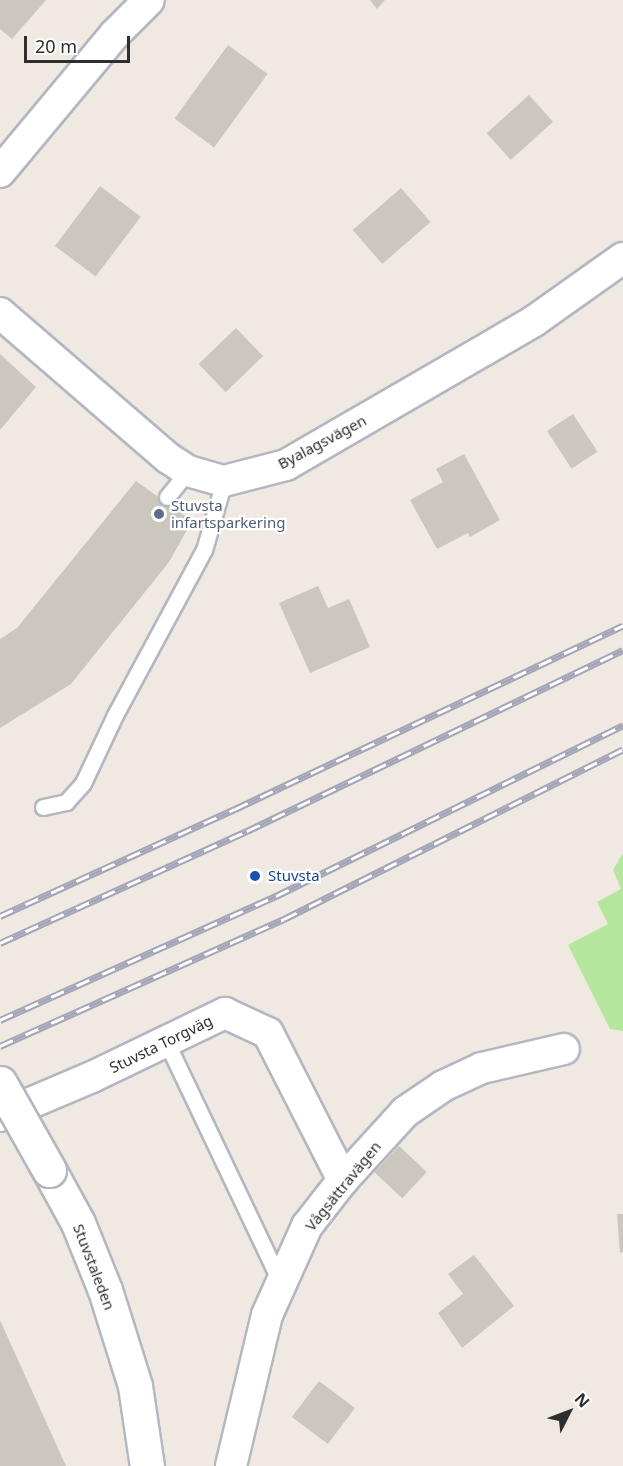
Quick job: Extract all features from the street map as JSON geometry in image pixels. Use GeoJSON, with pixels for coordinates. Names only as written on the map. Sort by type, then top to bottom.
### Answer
{"type":"FeatureCollection","features":[{"type":"Feature","properties":{"kind":"street"},"geometry":{"type":"LineString","coordinates":[[0,172],[114,35],[150,0]]}},
{"type":"Feature","properties":{"kind":"street","name":"Byalagsvägen"},"geometry":{"type":"LineString","coordinates":[[0,313],[168,458],[188,471],[224,481],[286,465],[534,321],[623,258]]}},
{"type":"Feature","properties":{"kind":"street","name":"Stuvsta Torgväg"},"geometry":{"type":"LineString","coordinates":[[0,1116],[225,1013],[268,1033],[343,1180]]}},
{"type":"Feature","properties":{"kind":"street","name":"Vågsättravägen"},"geometry":{"type":"LineString","coordinates":[[231,1466],[267,1315],[280,1281],[307,1226],[343,1180],[405,1112],[442,1086],[482,1068],[564,1049]]}},
{"type":"Feature","properties":{"kind":"street","name":"Stuvstaleden"},"geometry":{"type":"LineString","coordinates":[[0,1083],[78,1224],[105,1290],[135,1386],[147,1466]]}},
{"type":"Feature","properties":{"kind":"lane"},"geometry":{"type":"LineString","coordinates":[[167,497],[188,471]]}},
{"type":"Feature","properties":{"kind":"lane"},"geometry":{"type":"LineString","coordinates":[[43,807],[66,802],[83,783],[115,715],[204,550],[224,481]]}},
{"type":"Feature","properties":{"kind":"lane"},"geometry":{"type":"LineString","coordinates":[[166,1041],[280,1281]]}},
{"type":"Feature","properties":{"kind":"green space"},"geometry":{"type":"Polygon","coordinates":[[[623,853],[623,1031],[610,1029],[568,945],[608,924],[597,902],[621,889],[613,870],[623,853]]]}},
{"type":"Feature","properties":{"kind":"building"},"geometry":{"type":"Polygon","coordinates":[[[0,0],[46,0],[12,39],[0,29],[0,0]]]}},
{"type":"Feature","properties":{"kind":"building"},"geometry":{"type":"Polygon","coordinates":[[[370,0],[385,0],[377,9],[370,0]]]}},
{"type":"Feature","properties":{"kind":"building"},"geometry":{"type":"Polygon","coordinates":[[[228,45],[268,74],[214,147],[175,119],[228,45]]]}},
{"type":"Feature","properties":{"kind":"building"},"geometry":{"type":"Polygon","coordinates":[[[529,95],[553,122],[511,160],[487,133],[529,95]]]}},
{"type":"Feature","properties":{"kind":"building"},"geometry":{"type":"Polygon","coordinates":[[[100,186],[141,217],[96,277],[55,246],[100,186]]]}},
{"type":"Feature","properties":{"kind":"building"},"geometry":{"type":"Polygon","coordinates":[[[401,188],[431,222],[382,264],[353,230],[401,188]]]}},
{"type":"Feature","properties":{"kind":"building"},"geometry":{"type":"Polygon","coordinates":[[[236,328],[263,356],[226,392],[199,364],[236,328]]]}},
{"type":"Feature","properties":{"kind":"building"},"geometry":{"type":"Polygon","coordinates":[[[0,354],[36,387],[0,430],[0,354]]]}},
{"type":"Feature","properties":{"kind":"building"},"geometry":{"type":"Polygon","coordinates":[[[573,414],[598,452],[572,469],[547,431],[573,414]]]}},
{"type":"Feature","properties":{"kind":"building"},"geometry":{"type":"Polygon","coordinates":[[[464,454],[500,520],[470,537],[468,533],[437,549],[410,500],[443,482],[436,469],[464,454]]]}},
{"type":"Feature","properties":{"kind":"building"},"geometry":{"type":"Polygon","coordinates":[[[136,481],[192,521],[169,562],[71,684],[0,728],[0,639],[17,628],[136,481]]]}},
{"type":"Feature","properties":{"kind":"building"},"geometry":{"type":"Polygon","coordinates":[[[318,586],[328,608],[349,599],[370,647],[310,673],[279,603],[318,586]]]}},
{"type":"Feature","properties":{"kind":"building"},"geometry":{"type":"Polygon","coordinates":[[[399,1146],[427,1172],[402,1198],[374,1172],[399,1146]]]}},
{"type":"Feature","properties":{"kind":"building"},"geometry":{"type":"Polygon","coordinates":[[[617,1214],[623,1214],[623,1252],[620,1253],[617,1214]]]}},
{"type":"Feature","properties":{"kind":"building"},"geometry":{"type":"Polygon","coordinates":[[[474,1255],[514,1306],[462,1348],[438,1313],[463,1294],[448,1274],[474,1255]]]}},
{"type":"Feature","properties":{"kind":"building"},"geometry":{"type":"Polygon","coordinates":[[[0,1320],[66,1466],[0,1466],[0,1320]]]}},
{"type":"Feature","properties":{"kind":"building"},"geometry":{"type":"Polygon","coordinates":[[[319,1381],[355,1408],[328,1444],[292,1417],[319,1381]]]}},
{"type":"Feature","properties":{"kind":"railway"},"geometry":{"type":"LineString","coordinates":[[0,916],[235,809],[623,626]]}},
{"type":"Feature","properties":{"kind":"railway"},"geometry":{"type":"LineString","coordinates":[[0,943],[247,831],[623,650]]}},
{"type":"Feature","properties":{"kind":"railway"},"geometry":{"type":"LineString","coordinates":[[0,1020],[276,896],[623,725]]}},
{"type":"Feature","properties":{"kind":"railway"},"geometry":{"type":"LineString","coordinates":[[0,1046],[284,919],[623,749]]}},
{"type":"Feature","properties":{"kind":"place","name":"Stuvsta infartsparkering"},"geometry":{"type":"Point","coordinates":[159,514]}},
{"type":"Feature","properties":{"kind":"place","name":"Stuvsta"},"geometry":{"type":"Point","coordinates":[255,876]}}]}
